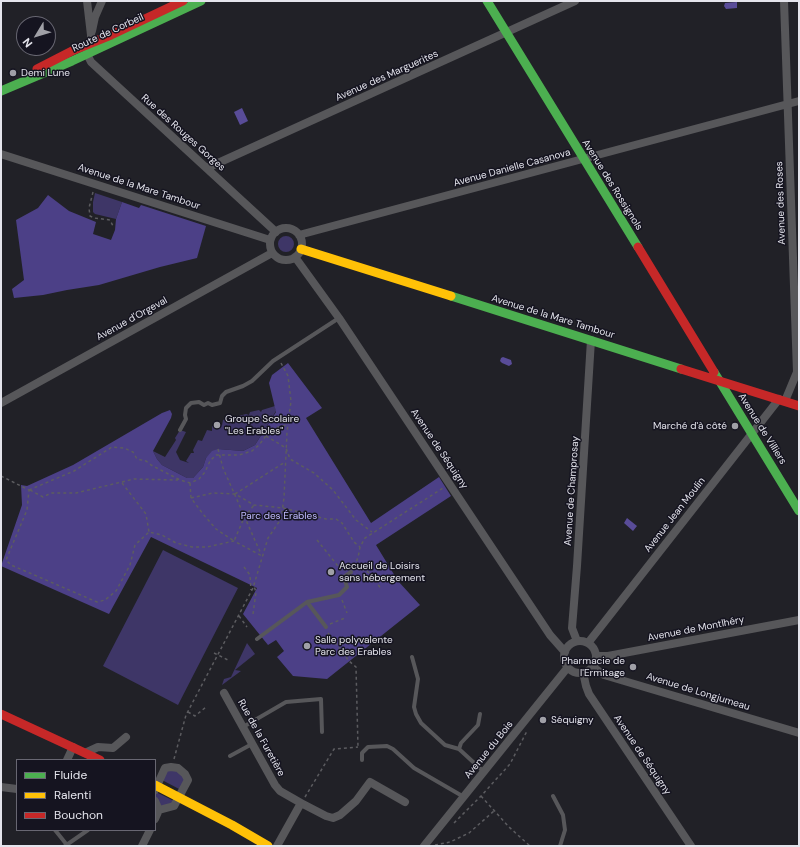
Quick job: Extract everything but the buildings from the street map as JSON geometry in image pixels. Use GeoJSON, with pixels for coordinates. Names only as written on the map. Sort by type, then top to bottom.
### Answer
{"type":"FeatureCollection","features":[{"type":"Feature","properties":{"kind":"street"},"geometry":{"type":"LineString","coordinates":[[87,1],[91,40]]}},
{"type":"Feature","properties":{"kind":"street"},"geometry":{"type":"LineString","coordinates":[[88,54],[95,17],[102,1]]}},
{"type":"Feature","properties":{"kind":"street","name":"Route de Corbeil"},"geometry":{"type":"LineString","coordinates":[[1,84],[39,68],[91,40],[183,1]]}},
{"type":"Feature","properties":{"kind":"street","name":"Route de Corbeil"},"geometry":{"type":"LineString","coordinates":[[1,91],[88,54],[201,1]]}},
{"type":"Feature","properties":{"kind":"street","name":"Avenue des Rossignols"},"geometry":{"type":"LineString","coordinates":[[487,1],[719,380]]}},
{"type":"Feature","properties":{"kind":"street","name":"Avenue des Marguerites"},"geometry":{"type":"LineString","coordinates":[[207,168],[575,1]]}},
{"type":"Feature","properties":{"kind":"street","name":"Avenue des Roses"},"geometry":{"type":"LineString","coordinates":[[782,400],[797,372],[784,1]]}},
{"type":"Feature","properties":{"kind":"street","name":"Rue des Rouges Gorges"},"geometry":{"type":"LineString","coordinates":[[88,54],[91,62],[276,232]]}},
{"type":"Feature","properties":{"kind":"street","name":"Avenue Danielle Casanova"},"geometry":{"type":"LineString","coordinates":[[299,235],[799,101]]}},
{"type":"Feature","properties":{"kind":"street","name":"Avenue de la Mare Tambour"},"geometry":{"type":"LineString","coordinates":[[1,154],[270,240]]}},
{"type":"Feature","properties":{"kind":"street"},"geometry":{"type":"LineString","coordinates":[[287,228],[295,231],[299,235],[302,244],[301,249],[291,260],[280,260],[272,253],[270,240],[279,230],[287,228]]}},
{"type":"Feature","properties":{"kind":"street","name":"Avenue de la Mare Tambour"},"geometry":{"type":"LineString","coordinates":[[301,249],[799,406]]}},
{"type":"Feature","properties":{"kind":"street","name":"Avenue d'Orgeval"},"geometry":{"type":"LineString","coordinates":[[1,403],[272,253]]}},
{"type":"Feature","properties":{"kind":"street","name":"Avenue de Séquigny"},"geometry":{"type":"LineString","coordinates":[[295,257],[339,318],[550,635],[565,652]]}},
{"type":"Feature","properties":{"kind":"street","name":"Avenue de Champrosay"},"geometry":{"type":"LineString","coordinates":[[577,641],[572,628],[591,340]]}},
{"type":"Feature","properties":{"kind":"street","name":"Avenue de Villiers"},"geometry":{"type":"LineString","coordinates":[[719,380],[799,511]]}},
{"type":"Feature","properties":{"kind":"street","name":"Avenue Jean Moulin"},"geometry":{"type":"LineString","coordinates":[[588,643],[751,433],[782,400]]}},
{"type":"Feature","properties":{"kind":"street","name":"Avenue de Montlhéry"},"geometry":{"type":"LineString","coordinates":[[596,656],[608,656],[799,620]]}},
{"type":"Feature","properties":{"kind":"street"},"geometry":{"type":"LineString","coordinates":[[577,641],[588,643],[595,651],[596,662],[593,667],[584,672],[573,671],[568,667],[565,652],[572,643],[577,641]]}},
{"type":"Feature","properties":{"kind":"street","name":"Avenue du Bois"},"geometry":{"type":"LineString","coordinates":[[424,846],[568,667]]}},
{"type":"Feature","properties":{"kind":"street","name":"Avenue de Longjumeau"},"geometry":{"type":"LineString","coordinates":[[593,667],[604,675],[799,733]]}},
{"type":"Feature","properties":{"kind":"street","name":"Avenue de Séquigny"},"geometry":{"type":"LineString","coordinates":[[584,672],[589,694],[691,846]]}},
{"type":"Feature","properties":{"kind":"street","name":"Rue de la Furetière"},"geometry":{"type":"LineString","coordinates":[[224,693],[275,785],[285,794],[326,816],[333,818],[340,815],[356,801],[370,782],[405,802]]}},
{"type":"Feature","properties":{"kind":"street"},"geometry":{"type":"LineString","coordinates":[[1,714],[98,759]]}},
{"type":"Feature","properties":{"kind":"street"},"geometry":{"type":"LineString","coordinates":[[84,753],[98,747],[113,748],[126,737]]}},
{"type":"Feature","properties":{"kind":"street"},"geometry":{"type":"LineString","coordinates":[[68,759],[73,748]]}},
{"type":"Feature","properties":{"kind":"street"},"geometry":{"type":"LineString","coordinates":[[156,785],[165,768],[171,767],[178,768],[185,774],[188,780],[174,806],[160,810],[156,817]]}},
{"type":"Feature","properties":{"kind":"street"},"geometry":{"type":"LineString","coordinates":[[1,787],[16,789]]}},
{"type":"Feature","properties":{"kind":"street"},"geometry":{"type":"LineString","coordinates":[[156,787],[179,796],[268,846]]}},
{"type":"Feature","properties":{"kind":"street"},"geometry":{"type":"LineString","coordinates":[[156,803],[160,810]]}},
{"type":"Feature","properties":{"kind":"street"},"geometry":{"type":"LineString","coordinates":[[277,846],[301,803]]}},
{"type":"Feature","properties":{"kind":"street"},"geometry":{"type":"LineString","coordinates":[[142,846],[150,831]]}},
{"type":"Feature","properties":{"kind":"lane"},"geometry":{"type":"LineString","coordinates":[[180,430],[186,419],[185,410],[188,405],[194,402],[199,402],[204,405],[208,403],[212,405],[220,402],[222,396],[226,392],[252,381],[273,362],[339,318]]}},
{"type":"Feature","properties":{"kind":"lane"},"geometry":{"type":"LineString","coordinates":[[257,639],[307,602],[340,594],[347,588],[344,577],[351,572]]}},
{"type":"Feature","properties":{"kind":"lane"},"geometry":{"type":"LineString","coordinates":[[307,602],[326,626]]}},
{"type":"Feature","properties":{"kind":"lane"},"geometry":{"type":"LineString","coordinates":[[412,657],[418,679],[414,707],[421,723],[445,745],[459,749],[485,772]]}},
{"type":"Feature","properties":{"kind":"lane"},"geometry":{"type":"LineString","coordinates":[[243,727],[286,702],[321,699],[322,732]]}},
{"type":"Feature","properties":{"kind":"lane"},"geometry":{"type":"LineString","coordinates":[[459,749],[461,743],[478,725],[480,714]]}},
{"type":"Feature","properties":{"kind":"lane"},"geometry":{"type":"LineString","coordinates":[[230,756],[252,744]]}},
{"type":"Feature","properties":{"kind":"lane"},"geometry":{"type":"LineString","coordinates":[[362,760],[362,753],[368,747],[388,746],[414,768],[464,797]]}},
{"type":"Feature","properties":{"kind":"lane"},"geometry":{"type":"LineString","coordinates":[[553,796],[563,815],[565,830],[560,846]]}},
{"type":"Feature","properties":{"kind":"lane"},"geometry":{"type":"LineString","coordinates":[[55,831],[66,845],[87,831]]}},
{"type":"Feature","properties":{"kind":"path"},"geometry":{"type":"LineString","coordinates":[[94,184],[89,208],[90,216],[110,220],[113,226]]}},
{"type":"Feature","properties":{"kind":"path"},"geometry":{"type":"LineString","coordinates":[[171,767],[188,712],[251,593],[268,538],[281,519],[290,401],[288,376],[281,363],[273,362]]}},
{"type":"Feature","properties":{"kind":"path"},"geometry":{"type":"LineString","coordinates":[[29,490],[74,471],[112,447],[124,448],[133,452],[137,459],[146,461],[150,465],[180,480],[190,483],[199,479],[205,472],[210,461],[216,455],[239,455],[252,451],[259,445],[271,429],[287,426]]}},
{"type":"Feature","properties":{"kind":"path"},"geometry":{"type":"LineString","coordinates":[[266,436],[286,448],[290,459],[314,473],[333,490],[356,520],[372,532]]}},
{"type":"Feature","properties":{"kind":"path"},"geometry":{"type":"LineString","coordinates":[[218,449],[223,468],[262,556]]}},
{"type":"Feature","properties":{"kind":"path"},"geometry":{"type":"LineString","coordinates":[[235,494],[285,462]]}},
{"type":"Feature","properties":{"kind":"path"},"geometry":{"type":"LineString","coordinates":[[1,476],[43,497],[51,493],[76,493],[134,479],[180,480]]}},
{"type":"Feature","properties":{"kind":"path"},"geometry":{"type":"LineString","coordinates":[[122,482],[146,514],[149,532]]}},
{"type":"Feature","properties":{"kind":"path"},"geometry":{"type":"LineString","coordinates":[[190,483],[192,498],[216,530],[262,556]]}},
{"type":"Feature","properties":{"kind":"path"},"geometry":{"type":"LineString","coordinates":[[351,572],[356,566],[360,547],[365,538],[449,483]]}},
{"type":"Feature","properties":{"kind":"path"},"geometry":{"type":"LineString","coordinates":[[29,490],[27,510],[6,560],[11,565],[97,602],[105,600],[116,591],[130,565],[135,545],[149,532]]}},
{"type":"Feature","properties":{"kind":"path"},"geometry":{"type":"LineString","coordinates":[[192,498],[213,493],[235,494],[254,505],[282,508],[326,519],[336,519],[342,523],[354,542],[360,547]]}},
{"type":"Feature","properties":{"kind":"path"},"geometry":{"type":"LineString","coordinates":[[234,541],[244,518],[254,505]]}},
{"type":"Feature","properties":{"kind":"path"},"geometry":{"type":"LineString","coordinates":[[149,532],[162,535],[176,543],[192,547],[207,547],[234,541]]}},
{"type":"Feature","properties":{"kind":"path"},"geometry":{"type":"LineString","coordinates":[[317,540],[346,576]]}},
{"type":"Feature","properties":{"kind":"path"},"geometry":{"type":"LineString","coordinates":[[356,566],[374,577],[381,590]]}},
{"type":"Feature","properties":{"kind":"path"},"geometry":{"type":"LineString","coordinates":[[244,567],[250,575],[251,593]]}},
{"type":"Feature","properties":{"kind":"path"},"geometry":{"type":"LineString","coordinates":[[253,587],[256,592],[253,614]]}},
{"type":"Feature","properties":{"kind":"path"},"geometry":{"type":"LineString","coordinates":[[340,594],[347,614]]}},
{"type":"Feature","properties":{"kind":"path"},"geometry":{"type":"LineString","coordinates":[[239,615],[247,627]]}},
{"type":"Feature","properties":{"kind":"path"},"geometry":{"type":"LineString","coordinates":[[345,618],[326,626],[328,633],[349,661],[356,667],[358,747]]}},
{"type":"Feature","properties":{"kind":"path"},"geometry":{"type":"LineString","coordinates":[[214,653],[230,661]]}},
{"type":"Feature","properties":{"kind":"path"},"geometry":{"type":"LineString","coordinates":[[188,712],[195,716],[206,707]]}},
{"type":"Feature","properties":{"kind":"path"},"geometry":{"type":"LineString","coordinates":[[452,824],[481,796],[510,764],[527,731]]}},
{"type":"Feature","properties":{"kind":"path"},"geometry":{"type":"LineString","coordinates":[[301,803],[334,749],[368,747]]}},
{"type":"Feature","properties":{"kind":"path"},"geometry":{"type":"LineString","coordinates":[[481,796],[509,827],[530,846]]}},
{"type":"Feature","properties":{"kind":"path"},"geometry":{"type":"LineString","coordinates":[[434,842],[431,845],[450,842],[469,833],[494,811]]}},
{"type":"Feature","properties":{"kind":"shaded area"},"geometry":{"type":"Polygon","coordinates":[[[737,2],[737,8],[726,9],[724,6],[725,3],[737,2]]]}},
{"type":"Feature","properties":{"kind":"shaded area"},"geometry":{"type":"Polygon","coordinates":[[[242,108],[248,121],[240,125],[234,112],[242,108]]]}},
{"type":"Feature","properties":{"kind":"shaded area"},"geometry":{"type":"Polygon","coordinates":[[[95,193],[122,202],[116,219],[95,214],[93,212],[95,193]]]}},
{"type":"Feature","properties":{"kind":"shaded area"},"geometry":{"type":"Polygon","coordinates":[[[283,236],[289,236],[294,241],[292,250],[289,252],[283,252],[278,247],[278,241],[283,236]]]}},
{"type":"Feature","properties":{"kind":"shaded area"},"geometry":{"type":"Polygon","coordinates":[[[503,357],[511,360],[512,364],[509,366],[502,363],[500,361],[503,357]]]}},
{"type":"Feature","properties":{"kind":"shaded area"},"geometry":{"type":"Polygon","coordinates":[[[275,406],[276,411],[255,445],[243,451],[218,449],[206,458],[203,467],[193,478],[187,478],[162,465],[153,451],[165,457],[176,440],[175,438],[180,430],[186,432],[176,452],[180,460],[189,463],[186,461],[191,453],[194,453],[193,450],[198,440],[202,441],[207,430],[212,431],[212,426],[222,425],[223,420],[232,417],[234,419],[235,417],[246,414],[249,415],[250,412],[259,410],[261,412],[262,410],[275,406]]]}},
{"type":"Feature","properties":{"kind":"shaded area"},"geometry":{"type":"Polygon","coordinates":[[[627,518],[637,526],[633,531],[624,523],[627,518]]]}},
{"type":"Feature","properties":{"kind":"shaded area"},"geometry":{"type":"Polygon","coordinates":[[[163,550],[238,588],[178,705],[103,666],[163,550]]]}},
{"type":"Feature","properties":{"kind":"shaded area"},"geometry":{"type":"Polygon","coordinates":[[[247,643],[255,654],[235,670],[241,671],[222,685],[224,679],[231,677],[247,643]]]}},
{"type":"Feature","properties":{"kind":"shaded area"},"geometry":{"type":"Polygon","coordinates":[[[167,769],[178,771],[186,779],[181,790],[162,780],[167,769]]]}},
{"type":"Feature","properties":{"kind":"shaded area"},"geometry":{"type":"Polygon","coordinates":[[[156,792],[174,801],[172,805],[163,808],[156,799],[156,792]]]}},
{"type":"Feature","properties":{"kind":"green space"},"geometry":{"type":"Polygon","coordinates":[[[48,195],[69,211],[96,222],[93,234],[111,240],[122,202],[139,208],[141,205],[206,226],[197,258],[99,285],[43,295],[14,298],[12,289],[24,280],[16,220],[38,208],[48,195]]]}},
{"type":"Feature","properties":{"kind":"green space","name":"Parc des Érables"},"geometry":{"type":"Polygon","coordinates":[[[288,363],[322,408],[306,418],[371,523],[439,477],[451,496],[376,545],[398,581],[420,605],[327,679],[293,676],[277,657],[284,651],[276,640],[268,645],[243,614],[257,588],[151,537],[109,614],[1,566],[22,505],[21,485],[27,486],[73,465],[162,413],[170,410],[172,414],[171,418],[153,451],[162,465],[187,478],[193,478],[203,467],[206,458],[212,451],[218,449],[243,451],[255,445],[276,412],[269,383],[272,375],[288,363]]]}},
{"type":"Feature","properties":{"kind":"traffic: fast"},"geometry":{"type":"LineString","coordinates":[[1,91],[72,61],[201,1]]}},
{"type":"Feature","properties":{"kind":"traffic: fast"},"geometry":{"type":"LineString","coordinates":[[487,1],[638,247]]}},
{"type":"Feature","properties":{"kind":"traffic: fast"},"geometry":{"type":"LineString","coordinates":[[451,296],[681,369]]}},
{"type":"Feature","properties":{"kind":"traffic: fast"},"geometry":{"type":"LineString","coordinates":[[714,372],[799,511]]}},
{"type":"Feature","properties":{"kind":"traffic: slow"},"geometry":{"type":"LineString","coordinates":[[301,249],[451,296]]}},
{"type":"Feature","properties":{"kind":"traffic: slow"},"geometry":{"type":"LineString","coordinates":[[156,786],[232,825],[268,846]]}},
{"type":"Feature","properties":{"kind":"traffic: jam"},"geometry":{"type":"LineString","coordinates":[[37,69],[74,50],[111,35],[183,1]]}},
{"type":"Feature","properties":{"kind":"traffic: jam"},"geometry":{"type":"LineString","coordinates":[[638,247],[714,372]]}},
{"type":"Feature","properties":{"kind":"traffic: jam"},"geometry":{"type":"LineString","coordinates":[[681,369],[799,406]]}},
{"type":"Feature","properties":{"kind":"traffic: jam"},"geometry":{"type":"LineString","coordinates":[[1,714],[98,759]]}},
{"type":"Feature","properties":{"kind":"place","name":"Demi Lune"},"geometry":{"type":"Point","coordinates":[13,73]}},
{"type":"Feature","properties":{"kind":"place","name":"Groupe Scolaire \"Les Erables\""},"geometry":{"type":"Point","coordinates":[217,425]}},
{"type":"Feature","properties":{"kind":"place","name":"Marché d'à côté"},"geometry":{"type":"Point","coordinates":[735,426]}},
{"type":"Feature","properties":{"kind":"place","name":"Accueil de Loisirs sans hébergement"},"geometry":{"type":"Point","coordinates":[331,572]}},
{"type":"Feature","properties":{"kind":"place","name":"Salle polyvalente Parc des Erables"},"geometry":{"type":"Point","coordinates":[307,646]}},
{"type":"Feature","properties":{"kind":"place","name":"Pharmacie de l'Ermitage"},"geometry":{"type":"Point","coordinates":[633,667]}},
{"type":"Feature","properties":{"kind":"place","name":"Séquigny"},"geometry":{"type":"Point","coordinates":[543,720]}}]}
